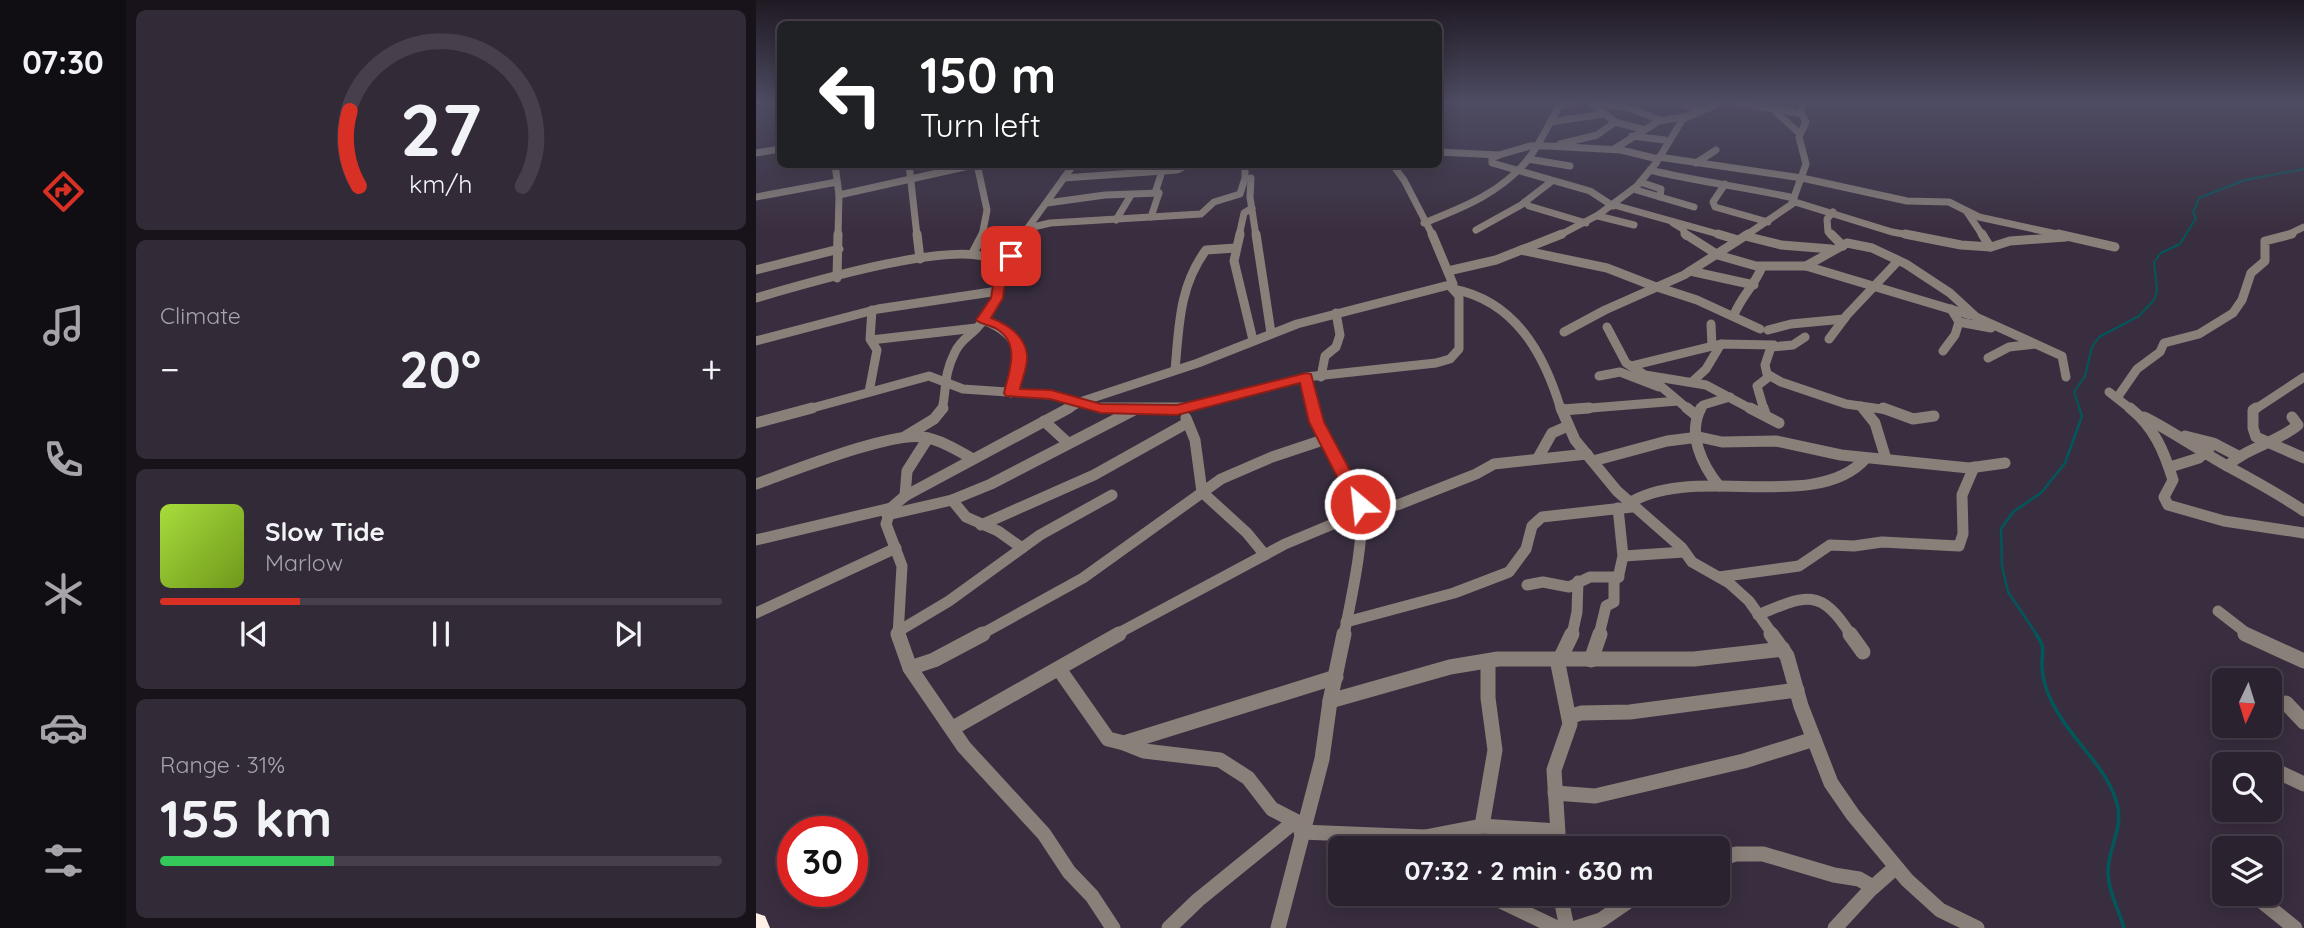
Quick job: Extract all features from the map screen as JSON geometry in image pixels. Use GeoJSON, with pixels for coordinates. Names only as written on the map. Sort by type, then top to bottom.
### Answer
{"type":"FeatureCollection","features":[{"type":"Feature","properties":{"kind":"street"},"geometry":{"type":"LineString","coordinates":[[1614,149],[1619,145]]}},
{"type":"Feature","properties":{"kind":"street"},"geometry":{"type":"LineString","coordinates":[[1448,271],[1482,264],[1586,223],[1633,189],[1659,158],[1664,145]]}},
{"type":"Feature","properties":{"kind":"street"},"geometry":{"type":"LineString","coordinates":[[1564,332],[1690,271],[1714,253],[1768,222],[1793,201],[1806,164],[1799,145]]}},
{"type":"Feature","properties":{"kind":"street"},"geometry":{"type":"LineString","coordinates":[[1424,222],[1465,207],[1515,173],[1536,146]]}},
{"type":"Feature","properties":{"kind":"street"},"geometry":{"type":"LineString","coordinates":[[1838,248],[1782,245],[1741,238],[1613,206],[1597,193],[1515,173],[1492,163],[1492,158],[1536,146],[1614,149],[1802,178],[1907,201],[1949,202],[1967,212],[2115,247]]}},
{"type":"Feature","properties":{"kind":"street"},"geometry":{"type":"LineString","coordinates":[[756,153],[777,150]]}},
{"type":"Feature","properties":{"kind":"street"},"geometry":{"type":"LineString","coordinates":[[1696,163],[1716,150]]}},
{"type":"Feature","properties":{"kind":"street"},"geometry":{"type":"LineString","coordinates":[[1442,152],[1499,155]]}},
{"type":"Feature","properties":{"kind":"street"},"geometry":{"type":"LineString","coordinates":[[1528,159],[1570,166]]}},
{"type":"Feature","properties":{"kind":"street"},"geometry":{"type":"LineString","coordinates":[[1727,167],[1728,184],[1713,202],[1715,206],[1768,222]]}},
{"type":"Feature","properties":{"kind":"street"},"geometry":{"type":"LineString","coordinates":[[835,168],[839,195],[837,278]]}},
{"type":"Feature","properties":{"kind":"street"},"geometry":{"type":"LineString","coordinates":[[910,168],[910,193],[920,242],[920,259]]}},
{"type":"Feature","properties":{"kind":"street"},"geometry":{"type":"LineString","coordinates":[[839,195],[963,168]]}},
{"type":"Feature","properties":{"kind":"street"},"geometry":{"type":"LineString","coordinates":[[973,253],[983,236],[986,219],[985,187],[978,168]]}},
{"type":"Feature","properties":{"kind":"street"},"geometry":{"type":"LineString","coordinates":[[756,484],[824,460],[906,436],[931,421],[942,409],[945,380],[958,346],[980,324],[994,304],[1002,266],[1071,168]]}},
{"type":"Feature","properties":{"kind":"street"},"geometry":{"type":"LineString","coordinates":[[1064,178],[1183,168]]}},
{"type":"Feature","properties":{"kind":"street"},"geometry":{"type":"LineString","coordinates":[[1029,228],[1049,223],[1201,214],[1214,202],[1236,196],[1243,185],[1245,168]]}},
{"type":"Feature","properties":{"kind":"street"},"geometry":{"type":"LineString","coordinates":[[1252,168],[1250,190],[1270,333]]}},
{"type":"Feature","properties":{"kind":"street"},"geometry":{"type":"LineString","coordinates":[[1395,168],[1404,180],[1448,271],[1452,281],[1451,288]]}},
{"type":"Feature","properties":{"kind":"street"},"geometry":{"type":"LineString","coordinates":[[1650,170],[1707,184],[1728,184],[1803,203],[1892,232],[1961,245],[1990,247],[2010,241],[2066,237]]}},
{"type":"Feature","properties":{"kind":"street"},"geometry":{"type":"LineString","coordinates":[[1151,217],[1159,193],[1156,190],[1162,171]]}},
{"type":"Feature","properties":{"kind":"street"},"geometry":{"type":"LineString","coordinates":[[1476,230],[1525,202],[1552,181]]}},
{"type":"Feature","properties":{"kind":"street"},"geometry":{"type":"LineString","coordinates":[[756,197],[836,182]]}},
{"type":"Feature","properties":{"kind":"street"},"geometry":{"type":"LineString","coordinates":[[1640,182],[1661,189],[1660,197]]}},
{"type":"Feature","properties":{"kind":"street"},"geometry":{"type":"LineString","coordinates":[[1633,189],[1694,207]]}},
{"type":"Feature","properties":{"kind":"street"},"geometry":{"type":"LineString","coordinates":[[1047,203],[1159,193]]}},
{"type":"Feature","properties":{"kind":"street"},"geometry":{"type":"LineString","coordinates":[[1116,220],[1131,195]]}},
{"type":"Feature","properties":{"kind":"street"},"geometry":{"type":"LineString","coordinates":[[1525,202],[1529,206],[1586,223]]}},
{"type":"Feature","properties":{"kind":"street"},"geometry":{"type":"LineString","coordinates":[[1252,208],[1244,213],[1236,248],[1236,271],[1253,340]]}},
{"type":"Feature","properties":{"kind":"street"},"geometry":{"type":"LineString","coordinates":[[1833,212],[1827,219],[1828,232],[1838,248]]}},
{"type":"Feature","properties":{"kind":"street"},"geometry":{"type":"LineString","coordinates":[[1967,212],[1990,247]]}},
{"type":"Feature","properties":{"kind":"street"},"geometry":{"type":"LineString","coordinates":[[1598,216],[1634,225]]}},
{"type":"Feature","properties":{"kind":"street"},"geometry":{"type":"LineString","coordinates":[[1663,218],[1683,229],[1686,237],[1714,253],[1762,267],[1806,266],[1979,318],[2063,358],[2066,377]]}},
{"type":"Feature","properties":{"kind":"street"},"geometry":{"type":"LineString","coordinates":[[2303,229],[2265,241],[2265,261],[2246,276],[2238,306],[2232,314],[2199,334],[2175,337],[2164,342],[2160,352],[2137,369],[2114,393],[2140,416],[2160,441],[2173,480],[2164,500],[2171,506],[2224,522],[2304,533]]}},
{"type":"Feature","properties":{"kind":"street"},"geometry":{"type":"LineString","coordinates":[[1806,266],[1854,242],[1898,261],[1947,290],[1979,318]]}},
{"type":"Feature","properties":{"kind":"street"},"geometry":{"type":"LineString","coordinates":[[1175,370],[1180,320],[1189,274],[1206,250],[1236,248]]}},
{"type":"Feature","properties":{"kind":"street"},"geometry":{"type":"LineString","coordinates":[[756,270],[839,249]]}},
{"type":"Feature","properties":{"kind":"street"},"geometry":{"type":"LineString","coordinates":[[1521,250],[1556,260],[1612,268],[1710,305],[1764,330],[1791,324],[1844,319]]}},
{"type":"Feature","properties":{"kind":"street"},"geometry":{"type":"LineString","coordinates":[[756,298],[920,259],[973,253],[990,258],[1002,266]]}},
{"type":"Feature","properties":{"kind":"street"},"geometry":{"type":"LineString","coordinates":[[1829,339],[1898,261]]}},
{"type":"Feature","properties":{"kind":"street"},"geometry":{"type":"LineString","coordinates":[[1734,315],[1740,299],[1754,285],[1762,267]]}},
{"type":"Feature","properties":{"kind":"street"},"geometry":{"type":"LineString","coordinates":[[1690,271],[1754,285]]}},
{"type":"Feature","properties":{"kind":"street"},"geometry":{"type":"LineString","coordinates":[[756,423],[929,376],[963,389],[1051,395],[1101,408],[1182,409],[1306,377],[1436,363],[1457,354],[1461,340],[1460,296],[1451,288]]}},
{"type":"Feature","properties":{"kind":"street"},"geometry":{"type":"LineString","coordinates":[[1114,928],[1092,896],[1069,872],[1044,834],[964,747],[910,668],[897,632],[902,566],[886,524],[889,512],[905,496],[1080,402],[1220,355],[1270,333],[1336,313],[1451,288],[1473,293],[1509,315],[1521,326],[1546,367],[1568,426],[1626,506],[1654,522],[1692,562],[1719,577],[1749,601],[1787,656],[1831,783],[1853,815],[1896,867],[1940,910],[1978,928]]}},
{"type":"Feature","properties":{"kind":"street"},"geometry":{"type":"LineString","coordinates":[[756,341],[872,310],[998,291]]}},
{"type":"Feature","properties":{"kind":"street"},"geometry":{"type":"LineString","coordinates":[[1692,382],[1706,369],[1717,345],[1709,324],[1710,305]]}},
{"type":"Feature","properties":{"kind":"street"},"geometry":{"type":"LineString","coordinates":[[1950,308],[1959,322],[1997,328]]}},
{"type":"Feature","properties":{"kind":"street"},"geometry":{"type":"LineString","coordinates":[[869,392],[877,350],[871,340],[872,310]]}},
{"type":"Feature","properties":{"kind":"street"},"geometry":{"type":"LineString","coordinates":[[1321,377],[1325,356],[1336,347],[1340,335],[1336,313]]}},
{"type":"Feature","properties":{"kind":"street"},"geometry":{"type":"LineString","coordinates":[[1943,351],[1955,335],[1959,322]]}},
{"type":"Feature","properties":{"kind":"street"},"geometry":{"type":"LineString","coordinates":[[871,340],[980,324],[1002,326],[1013,338],[1020,356],[1011,393]]}},
{"type":"Feature","properties":{"kind":"street"},"geometry":{"type":"LineString","coordinates":[[1607,327],[1626,363],[1657,382],[1697,416]]}},
{"type":"Feature","properties":{"kind":"street"},"geometry":{"type":"LineString","coordinates":[[1631,366],[1717,345],[1793,345],[1805,337]]}},
{"type":"Feature","properties":{"kind":"street"},"geometry":{"type":"LineString","coordinates":[[1744,344],[1765,365],[1770,376],[1838,402],[1881,407],[1913,419],[1934,416]]}},
{"type":"Feature","properties":{"kind":"street"},"geometry":{"type":"LineString","coordinates":[[1989,358],[2018,345],[2037,344]]}},
{"type":"Feature","properties":{"kind":"street"},"geometry":{"type":"LineString","coordinates":[[1765,365],[1774,345]]}},
{"type":"Feature","properties":{"kind":"street"},"geometry":{"type":"LineString","coordinates":[[1599,376],[1620,372],[1657,382],[1692,382],[1706,385],[1779,423]]}},
{"type":"Feature","properties":{"kind":"street"},"geometry":{"type":"LineString","coordinates":[[1765,414],[1757,386],[1770,376]]}},
{"type":"Feature","properties":{"kind":"street"},"geometry":{"type":"LineString","coordinates":[[1278,928],[1299,826],[1322,759],[1356,570],[1359,516],[1357,496],[1311,405],[1306,377]]}},
{"type":"Feature","properties":{"kind":"street"},"geometry":{"type":"LineString","coordinates":[[2304,377],[2253,411],[2253,435],[2304,458]]}},
{"type":"Feature","properties":{"kind":"street"},"geometry":{"type":"LineString","coordinates":[[1719,486],[1699,451],[1696,437],[1697,416],[1703,405],[1730,397]]}},
{"type":"Feature","properties":{"kind":"street"},"geometry":{"type":"LineString","coordinates":[[1562,410],[1678,401]]}},
{"type":"Feature","properties":{"kind":"street"},"geometry":{"type":"LineString","coordinates":[[1861,406],[1872,416],[1882,439],[1886,459]]}},
{"type":"Feature","properties":{"kind":"street"},"geometry":{"type":"LineString","coordinates":[[756,540],[952,500],[1013,474],[1135,409]]}},
{"type":"Feature","properties":{"kind":"street"},"geometry":{"type":"LineString","coordinates":[[1182,409],[1198,450],[1198,474],[1202,492],[1247,533],[1265,555]]}},
{"type":"Feature","properties":{"kind":"street"},"geometry":{"type":"LineString","coordinates":[[2140,416],[2177,433],[2213,443],[2238,456]]}},
{"type":"Feature","properties":{"kind":"street"},"geometry":{"type":"LineString","coordinates":[[2227,466],[2238,456],[2295,429],[2298,425],[2292,417]]}},
{"type":"Feature","properties":{"kind":"street"},"geometry":{"type":"LineString","coordinates":[[1044,421],[1068,443]]}},
{"type":"Feature","properties":{"kind":"street"},"geometry":{"type":"LineString","coordinates":[[981,525],[1094,475],[1187,423]]}},
{"type":"Feature","properties":{"kind":"street"},"geometry":{"type":"LineString","coordinates":[[1538,458],[1552,433],[1568,426]]}},
{"type":"Feature","properties":{"kind":"street"},"geometry":{"type":"LineString","coordinates":[[2177,433],[2304,511]]}},
{"type":"Feature","properties":{"kind":"street"},"geometry":{"type":"LineString","coordinates":[[906,436],[942,441],[973,459]]}},
{"type":"Feature","properties":{"kind":"street"},"geometry":{"type":"LineString","coordinates":[[953,728],[1100,643],[1265,555],[1494,464],[1538,458],[1590,457],[1696,437],[1722,442],[1776,441],[1866,458],[1974,467],[2005,463]]}},
{"type":"Feature","properties":{"kind":"street"},"geometry":{"type":"LineString","coordinates":[[905,496],[907,471],[928,438]]}},
{"type":"Feature","properties":{"kind":"street"},"geometry":{"type":"LineString","coordinates":[[910,668],[934,660],[1083,578],[1202,492],[1235,472],[1326,439]]}},
{"type":"Feature","properties":{"kind":"street"},"geometry":{"type":"LineString","coordinates":[[2170,467],[2176,463],[2190,463],[2206,453],[2213,443]]}},
{"type":"Feature","properties":{"kind":"street"},"geometry":{"type":"LineString","coordinates":[[1617,491],[1642,494],[1698,485],[1755,487],[1827,483],[1859,466],[1866,458]]}},
{"type":"Feature","properties":{"kind":"street"},"geometry":{"type":"LineString","coordinates":[[1719,577],[1799,566],[1830,544],[1854,546],[1882,542],[1959,545],[1964,535],[1961,520],[1963,490],[1974,467]]}},
{"type":"Feature","properties":{"kind":"street"},"geometry":{"type":"LineString","coordinates":[[1346,622],[1454,593],[1509,572],[1526,549],[1532,526],[1542,516],[1626,506],[1642,494]]}},
{"type":"Feature","properties":{"kind":"street"},"geometry":{"type":"LineString","coordinates":[[897,632],[949,601],[1022,548],[1112,495]]}},
{"type":"Feature","properties":{"kind":"street"},"geometry":{"type":"LineString","coordinates":[[952,500],[957,510],[970,522],[999,532],[1022,548]]}},
{"type":"Feature","properties":{"kind":"street"},"geometry":{"type":"LineString","coordinates":[[1591,660],[1600,636],[1605,606],[1614,602],[1614,582],[1619,577],[1624,556],[1626,506]]}},
{"type":"Feature","properties":{"kind":"street"},"geometry":{"type":"LineString","coordinates":[[756,613],[896,548]]}},
{"type":"Feature","properties":{"kind":"street"},"geometry":{"type":"LineString","coordinates":[[1624,556],[1684,552]]}},
{"type":"Feature","properties":{"kind":"street"},"geometry":{"type":"LineString","coordinates":[[1527,585],[1544,582],[1569,587],[1590,577],[1619,577]]}},
{"type":"Feature","properties":{"kind":"street"},"geometry":{"type":"LineString","coordinates":[[1558,836],[1555,760],[1570,736],[1559,659],[1572,641],[1576,623],[1578,581]]}},
{"type":"Feature","properties":{"kind":"street"},"geometry":{"type":"LineString","coordinates":[[1758,615],[1803,599],[1825,604],[1836,611],[1863,652]]}},
{"type":"Feature","properties":{"kind":"street"},"geometry":{"type":"LineString","coordinates":[[2218,611],[2244,633],[2304,660]]}},
{"type":"Feature","properties":{"kind":"street"},"geometry":{"type":"LineString","coordinates":[[1331,701],[1450,667],[1488,661],[1695,659],[1783,649]]}},
{"type":"Feature","properties":{"kind":"street"},"geometry":{"type":"LineString","coordinates":[[1482,826],[1495,750],[1488,698],[1488,661]]}},
{"type":"Feature","properties":{"kind":"street"},"geometry":{"type":"LineString","coordinates":[[1059,669],[1108,738],[1144,751],[1220,760],[1248,778],[1272,808],[1299,826],[1375,836]]}},
{"type":"Feature","properties":{"kind":"street"},"geometry":{"type":"LineString","coordinates":[[1124,743],[1336,677]]}},
{"type":"Feature","properties":{"kind":"street"},"geometry":{"type":"LineString","coordinates":[[1569,717],[1581,713],[1630,712],[1797,690]]}},
{"type":"Feature","properties":{"kind":"street"},"geometry":{"type":"LineString","coordinates":[[2286,704],[2304,722]]}},
{"type":"Feature","properties":{"kind":"street"},"geometry":{"type":"LineString","coordinates":[[1555,793],[1595,796],[1744,761],[1814,739]]}},
{"type":"Feature","properties":{"kind":"street"},"geometry":{"type":"LineString","coordinates":[[2282,774],[2304,784]]}},
{"type":"Feature","properties":{"kind":"street"},"geometry":{"type":"LineString","coordinates":[[1169,928],[1198,900],[1299,826]]}},
{"type":"Feature","properties":{"kind":"street"},"geometry":{"type":"LineString","coordinates":[[1451,836],[1482,826],[1557,831]]}},
{"type":"Feature","properties":{"kind":"street"},"geometry":{"type":"LineString","coordinates":[[1730,856],[1763,854],[1834,875],[1859,879],[1873,887]]}},
{"type":"Feature","properties":{"kind":"street"},"geometry":{"type":"LineString","coordinates":[[1835,928],[1873,887],[1896,867]]}},
{"type":"Feature","properties":{"kind":"street"},"geometry":{"type":"LineString","coordinates":[[1511,906],[1556,928]]}},
{"type":"Feature","properties":{"kind":"street"},"geometry":{"type":"LineString","coordinates":[[1562,906],[1567,928]]}},
{"type":"Feature","properties":{"kind":"street"},"geometry":{"type":"LineString","coordinates":[[1576,928],[1601,920],[1621,906]]}},
{"type":"Feature","properties":{"kind":"street"},"geometry":{"type":"LineString","coordinates":[[2268,906],[2295,928]]}},
{"type":"Feature","properties":{"kind":"waterway"},"geometry":{"type":"LineString","coordinates":[[2080,410],[2074,392],[2085,376],[2092,347],[2099,337],[2139,316],[2154,300],[2157,290],[2154,262],[2161,253],[2180,244],[2196,218],[2193,213],[2199,198],[2245,180],[2304,169]]}},
{"type":"Feature","properties":{"kind":"waterway"},"geometry":{"type":"LineString","coordinates":[[2037,635],[2008,592],[2002,566],[2001,529],[2013,512],[2041,493],[2065,463],[2082,416],[2079,408]]}},
{"type":"Feature","properties":{"kind":"waterway"},"geometry":{"type":"LineString","coordinates":[[2036,634],[2042,647],[2043,673],[2051,700],[2114,794],[2119,816],[2108,878],[2124,928]]}},
{"type":"Feature","properties":{"kind":"route"},"geometry":{"type":"LineString","coordinates":[[1011,256],[1002,266],[997,298],[983,320],[1002,326],[1013,338],[1020,356],[1011,393],[1051,395],[1101,408],[1177,410],[1306,377],[1317,422],[1360,504]]}}]}
